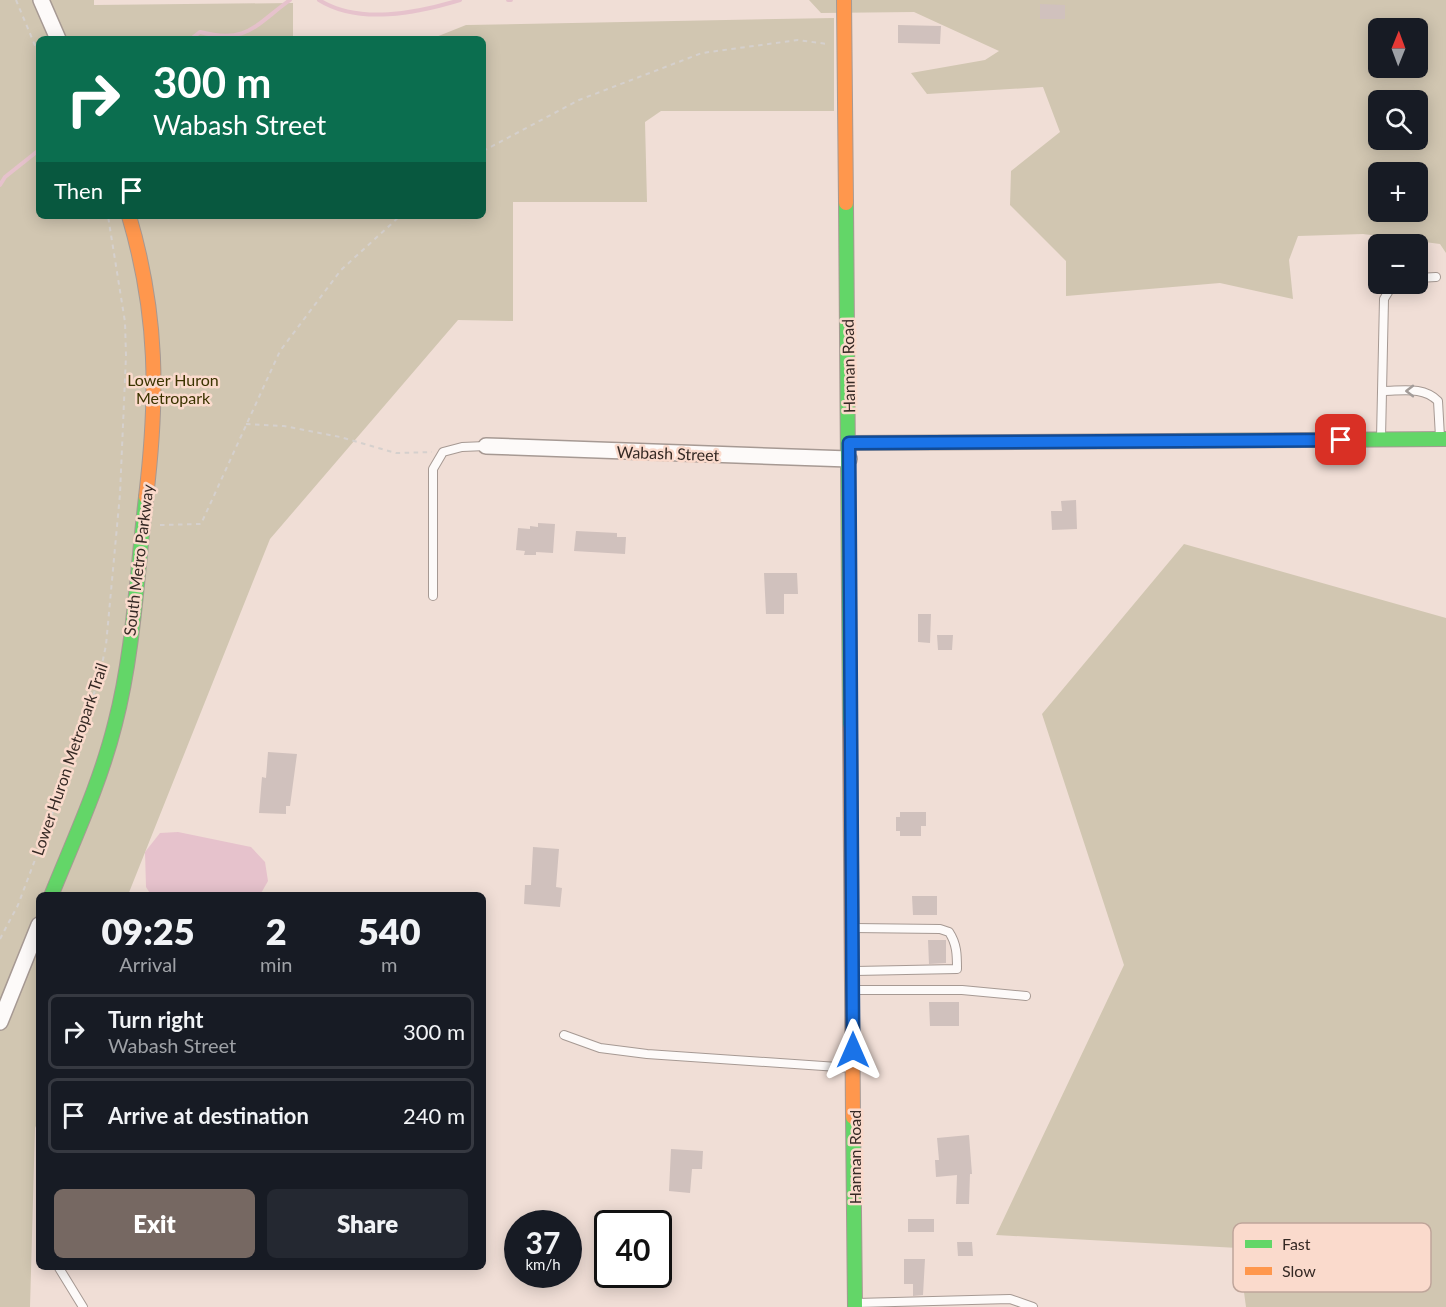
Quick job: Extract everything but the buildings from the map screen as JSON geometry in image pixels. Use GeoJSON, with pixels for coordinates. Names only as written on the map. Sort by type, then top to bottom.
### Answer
{"type":"FeatureCollection","features":[{"type":"Feature","properties":{"kind":"street"},"geometry":{"type":"LineString","coordinates":[[41,0],[57,36]]}},
{"type":"Feature","properties":{"kind":"street","name":"Hannan Road"},"geometry":{"type":"LineString","coordinates":[[844,0],[855,1305]]}},
{"type":"Feature","properties":{"kind":"street","name":"South Metro Parkway"},"geometry":{"type":"LineString","coordinates":[[53,892],[103,764],[117,720],[143,524],[155,408],[157,358],[146,273],[130,219]]}},
{"type":"Feature","properties":{"kind":"street"},"geometry":{"type":"LineString","coordinates":[[849,443],[1443,439]]}},
{"type":"Feature","properties":{"kind":"street","name":"Wabash Street"},"geometry":{"type":"LineString","coordinates":[[486,446],[849,459]]}},
{"type":"Feature","properties":{"kind":"street"},"geometry":{"type":"LineString","coordinates":[[0,1022],[36,932]]}},
{"type":"Feature","properties":{"kind":"lane"},"geometry":{"type":"LineString","coordinates":[[1428,277],[1436,277]]}},
{"type":"Feature","properties":{"kind":"lane"},"geometry":{"type":"LineString","coordinates":[[1381,440],[1384,299],[1387,294]]}},
{"type":"Feature","properties":{"kind":"lane"},"geometry":{"type":"LineString","coordinates":[[1383,391],[1418,390],[1431,394],[1438,400],[1443,439]]}},
{"type":"Feature","properties":{"kind":"lane"},"geometry":{"type":"LineString","coordinates":[[433,596],[433,469],[443,452],[462,447],[486,446]]}},
{"type":"Feature","properties":{"kind":"lane"},"geometry":{"type":"LineString","coordinates":[[853,928],[940,929],[949,932],[955,940],[957,956],[957,969],[853,971]]}},
{"type":"Feature","properties":{"kind":"lane"},"geometry":{"type":"LineString","coordinates":[[853,990],[972,990],[1026,996]]}},
{"type":"Feature","properties":{"kind":"lane"},"geometry":{"type":"LineString","coordinates":[[564,1035],[600,1048],[647,1054],[853,1068]]}},
{"type":"Feature","properties":{"kind":"lane"},"geometry":{"type":"LineString","coordinates":[[60,1270],[83,1307]]}},
{"type":"Feature","properties":{"kind":"lane"},"geometry":{"type":"LineString","coordinates":[[855,1305],[1010,1299],[1033,1307]]}},
{"type":"Feature","properties":{"kind":"path"},"geometry":{"type":"LineString","coordinates":[[16,0],[36,48]]}},
{"type":"Feature","properties":{"kind":"path"},"geometry":{"type":"LineString","coordinates":[[486,149],[579,100],[702,53],[798,40],[819,44],[845,44]]}},
{"type":"Feature","properties":{"kind":"path","name":"Lower Huron Metropark Trail"},"geometry":{"type":"LineString","coordinates":[[0,939],[18,905],[99,679],[106,645],[118,522],[126,356],[125,322],[108,219]]}},
{"type":"Feature","properties":{"kind":"path"},"geometry":{"type":"LineString","coordinates":[[118,522],[201,524],[280,351],[341,270],[397,219]]}},
{"type":"Feature","properties":{"kind":"path"},"geometry":{"type":"LineString","coordinates":[[245,424],[296,428],[340,437],[396,453],[443,452]]}},
{"type":"Feature","properties":{"kind":"green space","name":"Lower Huron Metropark"},"geometry":{"type":"Polygon","coordinates":[[[0,0],[94,0],[94,5],[293,3],[293,36],[36,36],[36,219],[486,219],[486,36],[438,36],[466,25],[834,18],[834,111],[661,111],[645,122],[647,202],[513,202],[513,321],[458,320],[270,539],[129,892],[36,892],[36,1126],[30,1307],[0,1307],[0,0]]]}},
{"type":"Feature","properties":{"kind":"green space"},"geometry":{"type":"Polygon","coordinates":[[[809,0],[1446,0],[1446,253],[1440,244],[1428,242],[1428,234],[1298,236],[1289,260],[1293,299],[1220,283],[1066,296],[1066,261],[1010,205],[1011,171],[1060,132],[1043,87],[927,94],[911,73],[985,60],[999,51],[914,12],[821,13],[809,0]]]}},
{"type":"Feature","properties":{"kind":"green space"},"geometry":{"type":"Polygon","coordinates":[[[1184,544],[1446,618],[1446,1307],[1246,1307],[1244,1292],[1431,1292],[1431,1223],[1233,1223],[1233,1248],[996,1235],[1124,965],[1042,714],[1184,544]]]}},
{"type":"Feature","properties":{"kind":"shaded area"},"geometry":{"type":"Polygon","coordinates":[[[178,832],[251,847],[265,862],[268,881],[262,892],[149,892],[146,887],[145,852],[160,833],[178,832]]]}},
{"type":"Feature","properties":{"kind":"waterway"},"geometry":{"type":"LineString","coordinates":[[229,36],[240,34],[258,25],[290,0]]}},
{"type":"Feature","properties":{"kind":"waterway"},"geometry":{"type":"LineString","coordinates":[[319,0],[335,8],[370,14],[407,12],[460,0]]}},
{"type":"Feature","properties":{"kind":"waterway"},"geometry":{"type":"LineString","coordinates":[[195,36],[200,32],[229,36]]}},
{"type":"Feature","properties":{"kind":"waterway"},"geometry":{"type":"LineString","coordinates":[[0,185],[5,177],[36,152]]}},
{"type":"Feature","properties":{"kind":"traffic: fast"},"geometry":{"type":"LineString","coordinates":[[846,203],[850,728]]}},
{"type":"Feature","properties":{"kind":"traffic: fast"},"geometry":{"type":"LineString","coordinates":[[1172,441],[1446,439]]}},
{"type":"Feature","properties":{"kind":"traffic: fast"},"geometry":{"type":"LineString","coordinates":[[53,892],[94,790],[115,724],[131,640],[146,497]]}},
{"type":"Feature","properties":{"kind":"traffic: fast"},"geometry":{"type":"LineString","coordinates":[[853,1117],[855,1307]]}},
{"type":"Feature","properties":{"kind":"traffic: slow"},"geometry":{"type":"LineString","coordinates":[[844,0],[846,203]]}},
{"type":"Feature","properties":{"kind":"traffic: slow"},"geometry":{"type":"LineString","coordinates":[[130,219],[146,287],[153,356],[154,390],[146,497]]}},
{"type":"Feature","properties":{"kind":"traffic: slow"},"geometry":{"type":"LineString","coordinates":[[849,443],[1172,441]]}},
{"type":"Feature","properties":{"kind":"traffic: slow"},"geometry":{"type":"LineString","coordinates":[[850,728],[853,1117]]}},
{"type":"Feature","properties":{"kind":"route"},"geometry":{"type":"LineString","coordinates":[[853,1050],[849,443],[1341,440]]}}]}
